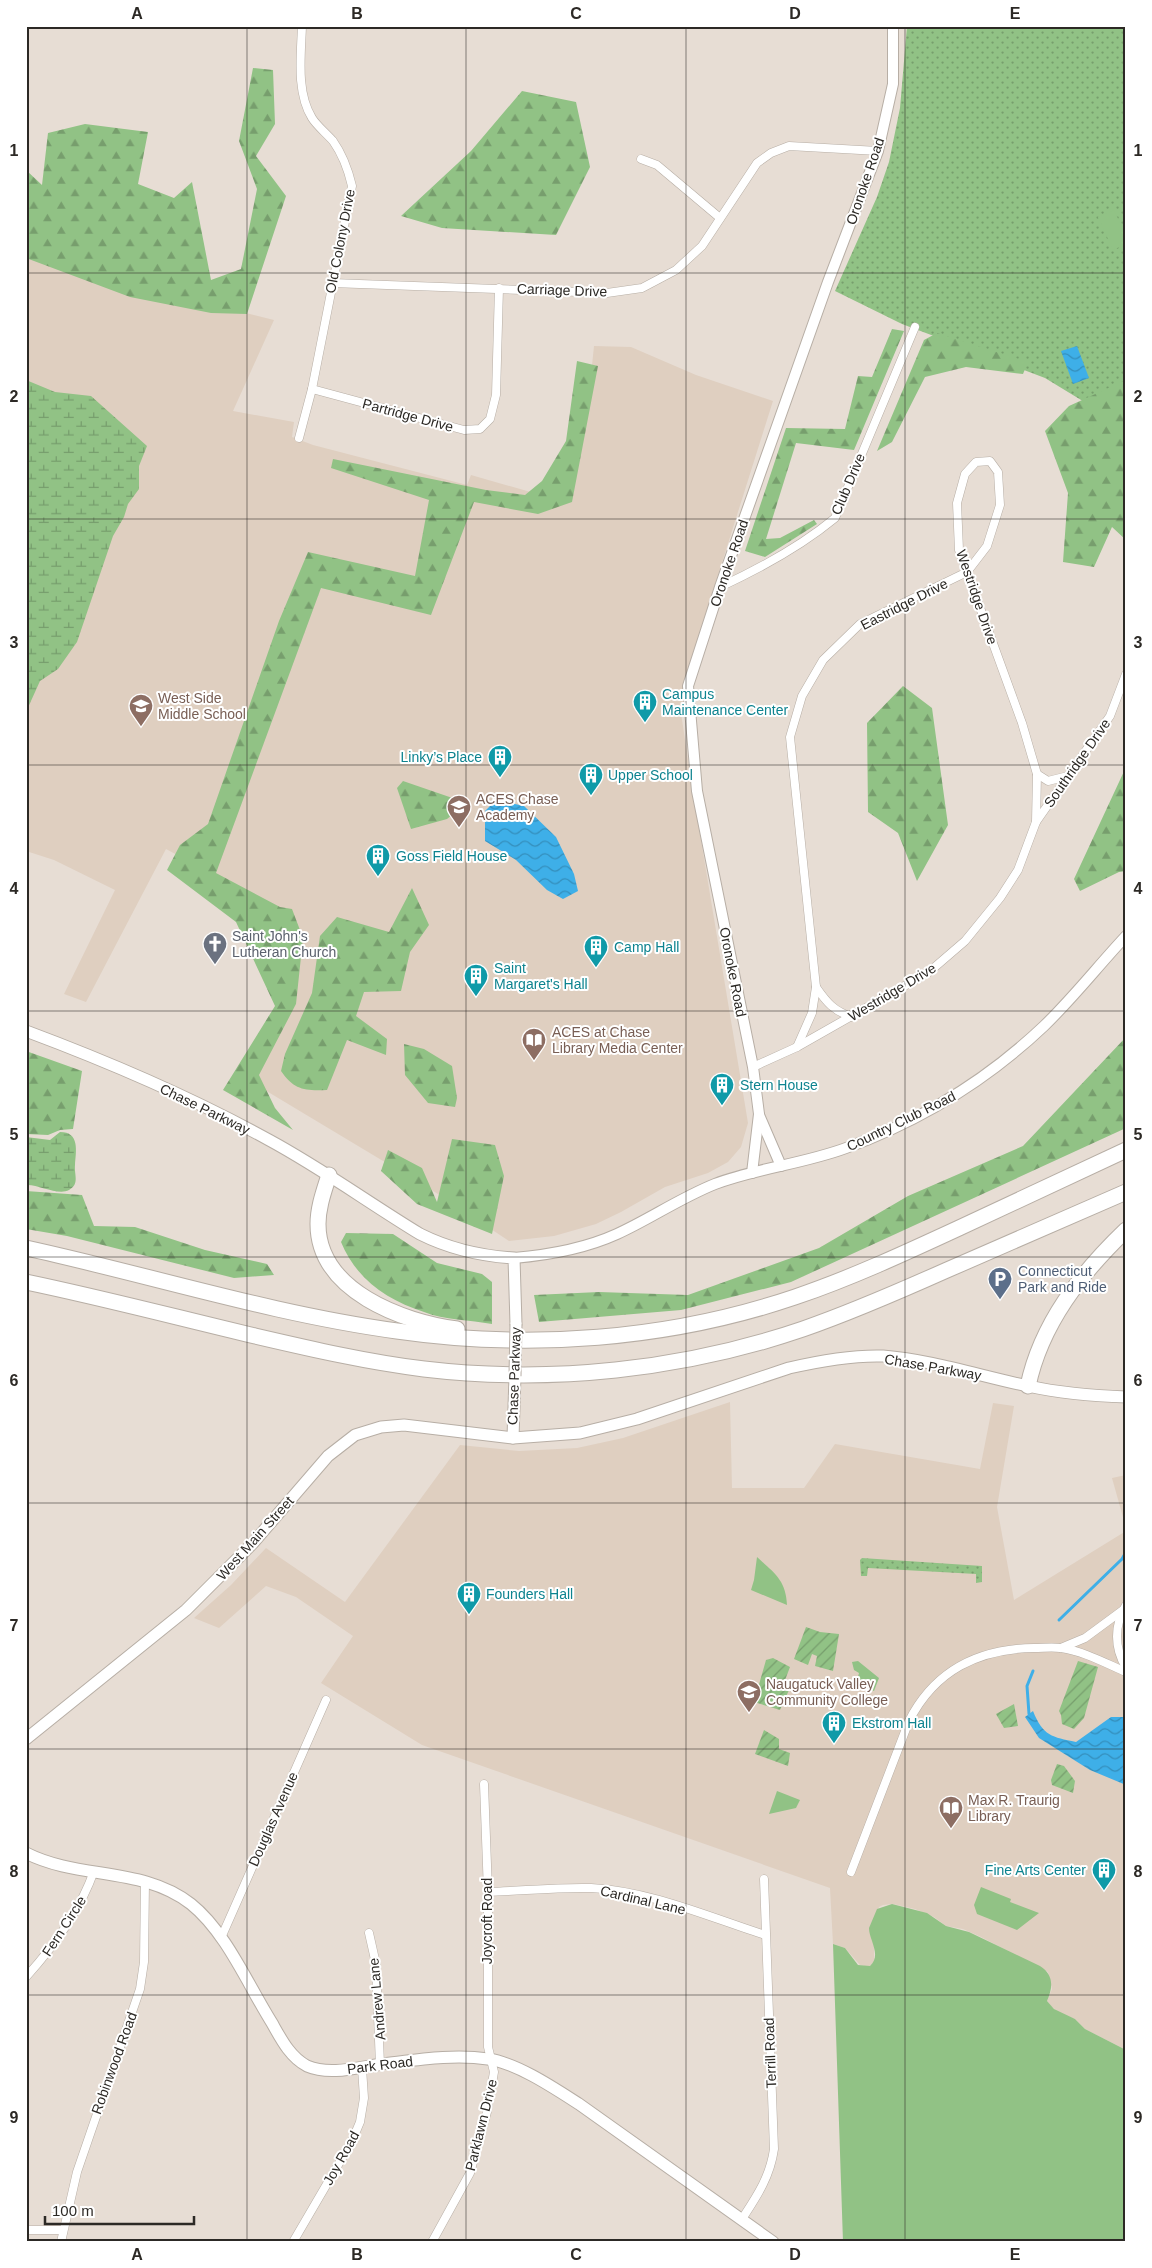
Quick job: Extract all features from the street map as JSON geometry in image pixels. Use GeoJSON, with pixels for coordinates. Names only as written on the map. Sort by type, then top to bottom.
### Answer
{"type":"FeatureCollection","features":[{"type":"Feature","properties":{"kind":"highway"},"geometry":{"type":"LineString","coordinates":[[26,1248],[305,1314],[377,1328],[466,1339],[576,1339],[687,1325],[792,1298],[844,1279],[918,1247],[1126,1150]]}},
{"type":"Feature","properties":{"kind":"highway"},"geometry":{"type":"LineString","coordinates":[[330,1175],[319,1212],[319,1237],[324,1250],[340,1275],[363,1297],[392,1312],[446,1327],[576,1339]]}},
{"type":"Feature","properties":{"kind":"highway"},"geometry":{"type":"LineString","coordinates":[[26,1282],[315,1350],[389,1364],[461,1373],[575,1373],[694,1358],[730,1350],[802,1329],[888,1296],[1126,1192]]}},
{"type":"Feature","properties":{"kind":"highway"},"geometry":{"type":"LineString","coordinates":[[1028,1386],[1036,1355],[1060,1308],[1086,1272],[1126,1230]]}},
{"type":"Feature","properties":{"kind":"main road","name":"Chase Parkway"},"geometry":{"type":"LineString","coordinates":[[26,1031],[210,1109],[330,1175],[420,1234],[440,1243],[478,1254],[514,1258],[516,1303],[513,1438],[570,1434],[603,1428],[637,1419],[789,1368],[814,1362],[858,1356],[882,1356],[929,1363],[1028,1386],[1074,1394],[1126,1397]]}},
{"type":"Feature","properties":{"kind":"main road","name":"West Main Street"},"geometry":{"type":"LineString","coordinates":[[26,1739],[158,1634],[201,1596],[263,1532],[328,1456],[349,1439],[374,1428],[404,1424],[513,1438]]}},
{"type":"Feature","properties":{"kind":"main road","name":"Park Road"},"geometry":{"type":"LineString","coordinates":[[26,1853],[52,1863],[145,1881],[171,1892],[188,1902],[200,1912],[221,1938],[294,2056],[308,2066],[322,2070],[362,2068],[450,2057],[490,2059],[548,2084],[773,2242]]}},
{"type":"Feature","properties":{"kind":"street","name":"Old Colony Drive"},"geometry":{"type":"LineString","coordinates":[[299,438],[312,389],[352,186],[347,164],[333,141],[312,117],[304,96],[300,71],[302,26]]}},
{"type":"Feature","properties":{"kind":"street","name":"Oronoke Road"},"geometry":{"type":"LineString","coordinates":[[752,1173],[759,1114],[753,1067],[696,791],[688,686],[720,587],[828,282],[878,151],[893,84],[893,26]]}},
{"type":"Feature","properties":{"kind":"street","name":"Carriage Drive"},"geometry":{"type":"LineString","coordinates":[[332,283],[607,293],[642,288],[676,270],[702,246],[757,163],[771,153],[789,146],[878,151]]}},
{"type":"Feature","properties":{"kind":"street"},"geometry":{"type":"LineString","coordinates":[[641,159],[657,165],[720,218]]}},
{"type":"Feature","properties":{"kind":"street","name":"Partridge Drive"},"geometry":{"type":"LineString","coordinates":[[312,389],[464,430],[480,429],[490,419],[496,395],[499,288]]}},
{"type":"Feature","properties":{"kind":"street","name":"Club Drive"},"geometry":{"type":"LineString","coordinates":[[720,587],[768,565],[814,535],[835,518],[915,327]]}},
{"type":"Feature","properties":{"kind":"street","name":"Eastridge Drive"},"geometry":{"type":"LineString","coordinates":[[797,1047],[812,1013],[816,987],[790,737],[802,696],[823,660],[860,624],[967,572],[988,546],[1000,505],[998,472],[990,461],[976,462],[965,474],[957,503]]}},
{"type":"Feature","properties":{"kind":"street","name":"Westridge Drive"},"geometry":{"type":"LineString","coordinates":[[753,1067],[797,1047],[929,972],[965,942],[1000,898],[1018,870],[1036,822],[1037,774],[1022,722],[959,550],[957,503]]}},
{"type":"Feature","properties":{"kind":"street","name":"Southridge Drive"},"geometry":{"type":"LineString","coordinates":[[1036,822],[1110,716],[1126,674]]}},
{"type":"Feature","properties":{"kind":"street"},"geometry":{"type":"LineString","coordinates":[[1037,774],[1048,781],[1068,776]]}},
{"type":"Feature","properties":{"kind":"street","name":"Country Club Road"},"geometry":{"type":"LineString","coordinates":[[514,1258],[551,1254],[590,1244],[618,1234],[700,1190],[752,1173],[847,1148],[904,1123],[959,1094],[994,1069],[1045,1026],[1126,936]]}},
{"type":"Feature","properties":{"kind":"street"},"geometry":{"type":"LineString","coordinates":[[816,987],[828,1005],[838,1012],[852,1017]]}},
{"type":"Feature","properties":{"kind":"street","name":"Oronoke Road"},"geometry":{"type":"LineString","coordinates":[[759,1114],[781,1166]]}},
{"type":"Feature","properties":{"kind":"street"},"geometry":{"type":"LineString","coordinates":[[1061,1648],[1085,1638],[1124,1608]]}},
{"type":"Feature","properties":{"kind":"street"},"geometry":{"type":"LineString","coordinates":[[1124,1608],[1117,1631],[1118,1652],[1126,1667]]}},
{"type":"Feature","properties":{"kind":"street"},"geometry":{"type":"LineString","coordinates":[[850,1872],[905,1730],[922,1698],[953,1670],[986,1654],[1016,1649],[1061,1648],[1092,1657],[1126,1672]]}},
{"type":"Feature","properties":{"kind":"street","name":"Douglas Avenue"},"geometry":{"type":"LineString","coordinates":[[221,1938],[326,1700]]}},
{"type":"Feature","properties":{"kind":"street","name":"Joycroft Road"},"geometry":{"type":"LineString","coordinates":[[484,1784],[488,1892],[488,2047],[490,2059]]}},
{"type":"Feature","properties":{"kind":"street","name":"Fern Circle"},"geometry":{"type":"LineString","coordinates":[[26,1977],[48,1953],[75,1914],[94,1871]]}},
{"type":"Feature","properties":{"kind":"street","name":"Terrill Road"},"geometry":{"type":"LineString","coordinates":[[742,2219],[763,2186],[771,2168],[774,2149],[764,1879]]}},
{"type":"Feature","properties":{"kind":"street","name":"Robinwood Road"},"geometry":{"type":"LineString","coordinates":[[61,2242],[62,2230],[76,2172],[140,1989],[144,1962],[145,1881]]}},
{"type":"Feature","properties":{"kind":"street","name":"Cardinal Lane"},"geometry":{"type":"LineString","coordinates":[[488,1892],[592,1888],[630,1894],[661,1902],[765,1935]]}},
{"type":"Feature","properties":{"kind":"street","name":"Andrew Lane"},"geometry":{"type":"LineString","coordinates":[[369,1933],[376,1964],[380,2065]]}},
{"type":"Feature","properties":{"kind":"street","name":"Parklawn Drive"},"geometry":{"type":"LineString","coordinates":[[432,2242],[470,2173],[487,2112],[494,2072],[490,2059]]}},
{"type":"Feature","properties":{"kind":"street","name":"Joy Road"},"geometry":{"type":"LineString","coordinates":[[292,2242],[352,2141],[360,2122],[364,2098],[362,2068]]}},
{"type":"Feature","properties":{"kind":"street"},"geometry":{"type":"LineString","coordinates":[[26,2230],[62,2230]]}},
{"type":"Feature","properties":{"kind":"shaded area","name":"ACES Chase Academy"},"geometry":{"type":"Polygon","coordinates":[[[26,244],[156,291],[274,320],[233,411],[294,422],[292,437],[313,445],[467,485],[471,475],[548,497],[567,475],[591,375],[594,346],[631,347],[696,375],[773,401],[690,664],[681,713],[748,1123],[741,1147],[728,1162],[708,1173],[665,1187],[596,1224],[554,1236],[509,1241],[438,1194],[250,1081],[296,1004],[205,870],[166,849],[86,1002],[64,994],[115,890],[54,860],[26,851],[26,244]]]}},
{"type":"Feature","properties":{"kind":"shaded area","name":"Naugatuck Valley Community College"},"geometry":{"type":"Polygon","coordinates":[[[730,1402],[732,1488],[804,1488],[835,1444],[980,1469],[993,1403],[1014,1406],[997,1507],[1014,1600],[1126,1531],[1126,2050],[1085,2029],[1075,2019],[1059,2013],[1051,2006],[1047,2001],[1052,1989],[1048,1972],[963,1929],[946,1926],[934,1917],[915,1909],[893,1904],[883,1905],[879,1907],[870,1933],[874,1941],[874,1962],[869,1967],[860,1965],[845,1948],[833,1944],[830,1888],[422,1745],[321,1683],[353,1636],[296,1597],[266,1586],[219,1628],[194,1618],[231,1585],[266,1548],[345,1602],[460,1445],[519,1451],[577,1448],[623,1438],[730,1402]]]}},
{"type":"Feature","properties":{"kind":"shaded area"},"geometry":{"type":"Polygon","coordinates":[[[1126,1475],[1126,1528],[1112,1478],[1126,1475]]]}},
{"type":"Feature","properties":{"kind":"green space"},"geometry":{"type":"Polygon","coordinates":[[[907,26],[1126,26],[1126,439],[1086,403],[1045,378],[902,324],[835,291],[877,197],[889,162],[900,108],[907,26]]]}},
{"type":"Feature","properties":{"kind":"green space"},"geometry":{"type":"Polygon","coordinates":[[[253,68],[273,70],[275,124],[256,156],[286,196],[247,314],[211,313],[130,297],[26,258],[26,170],[42,185],[48,133],[85,124],[148,132],[138,184],[174,198],[192,182],[211,280],[241,269],[257,189],[239,141],[253,68]]]}},
{"type":"Feature","properties":{"kind":"green space"},"geometry":{"type":"Polygon","coordinates":[[[522,91],[576,102],[590,167],[556,235],[442,228],[401,216],[471,151],[522,91]]]}},
{"type":"Feature","properties":{"kind":"green space"},"geometry":{"type":"Polygon","coordinates":[[[1114,210],[1126,236],[1126,244],[1113,250],[1098,217],[1114,210]]]}},
{"type":"Feature","properties":{"kind":"green space"},"geometry":{"type":"Polygon","coordinates":[[[892,329],[904,331],[854,450],[796,443],[766,539],[780,538],[814,520],[817,524],[765,557],[745,551],[786,428],[845,429],[858,376],[872,377],[892,329]]]}},
{"type":"Feature","properties":{"kind":"green space"},"geometry":{"type":"Polygon","coordinates":[[[937,333],[1028,362],[1023,374],[966,367],[925,377],[892,442],[877,451],[924,340],[937,333]]]}},
{"type":"Feature","properties":{"kind":"green space"},"geometry":{"type":"Polygon","coordinates":[[[577,361],[598,366],[572,502],[538,514],[474,502],[431,615],[321,588],[216,873],[280,907],[292,909],[303,938],[296,1004],[259,1075],[275,1108],[293,1130],[223,1090],[275,1006],[236,922],[167,870],[180,845],[208,824],[279,621],[308,552],[415,576],[429,500],[331,468],[333,459],[486,490],[525,495],[542,481],[566,441],[577,361]]]}},
{"type":"Feature","properties":{"kind":"green space"},"geometry":{"type":"Polygon","coordinates":[[[26,380],[55,392],[91,396],[147,446],[139,466],[139,489],[128,504],[124,517],[113,536],[77,642],[58,669],[40,681],[26,712],[26,380]]]}},
{"type":"Feature","properties":{"kind":"green space"},"geometry":{"type":"Polygon","coordinates":[[[1126,380],[1126,540],[1112,527],[1094,567],[1063,562],[1068,493],[1045,431],[1069,406],[1126,380]]]}},
{"type":"Feature","properties":{"kind":"green space"},"geometry":{"type":"Polygon","coordinates":[[[903,686],[932,708],[948,825],[917,881],[898,833],[868,812],[867,723],[903,686]]]}},
{"type":"Feature","properties":{"kind":"green space"},"geometry":{"type":"Polygon","coordinates":[[[1126,767],[1126,871],[1119,872],[1080,891],[1074,879],[1126,767]]]}},
{"type":"Feature","properties":{"kind":"green space"},"geometry":{"type":"Polygon","coordinates":[[[403,781],[467,803],[447,819],[411,829],[397,788],[403,781]]]}},
{"type":"Feature","properties":{"kind":"green space"},"geometry":{"type":"Polygon","coordinates":[[[412,888],[429,925],[410,952],[401,991],[364,992],[356,1016],[387,1039],[386,1055],[347,1040],[327,1090],[312,1090],[295,1086],[281,1071],[285,1054],[312,993],[320,936],[337,917],[389,932],[412,888]]]}},
{"type":"Feature","properties":{"kind":"green space"},"geometry":{"type":"Polygon","coordinates":[[[1126,1037],[1126,1128],[791,1282],[681,1310],[539,1322],[534,1295],[599,1292],[688,1295],[819,1248],[908,1196],[1023,1146],[1126,1037]]]}},
{"type":"Feature","properties":{"kind":"green space"},"geometry":{"type":"Polygon","coordinates":[[[404,1044],[424,1049],[452,1066],[457,1098],[455,1107],[428,1103],[405,1075],[404,1044]]]}},
{"type":"Feature","properties":{"kind":"green space"},"geometry":{"type":"Polygon","coordinates":[[[26,1051],[82,1071],[73,1129],[60,1130],[48,1135],[26,1134],[26,1051]]]}},
{"type":"Feature","properties":{"kind":"green space"},"geometry":{"type":"Polygon","coordinates":[[[60,1132],[71,1135],[74,1139],[76,1179],[74,1185],[69,1190],[59,1192],[26,1185],[26,1137],[50,1140],[60,1132]]]}},
{"type":"Feature","properties":{"kind":"green space"},"geometry":{"type":"Polygon","coordinates":[[[452,1139],[495,1145],[504,1176],[492,1234],[417,1204],[381,1171],[388,1150],[422,1168],[437,1202],[452,1139]]]}},
{"type":"Feature","properties":{"kind":"green space"},"geometry":{"type":"Polygon","coordinates":[[[26,1191],[82,1195],[94,1226],[135,1227],[205,1250],[267,1264],[274,1275],[234,1278],[67,1236],[26,1229],[26,1191]]]}},
{"type":"Feature","properties":{"kind":"green space"},"geometry":{"type":"Polygon","coordinates":[[[346,1233],[393,1234],[437,1263],[482,1274],[492,1282],[492,1324],[432,1315],[410,1307],[385,1294],[364,1277],[347,1255],[341,1242],[346,1233]]]}},
{"type":"Feature","properties":{"kind":"green space"},"geometry":{"type":"Polygon","coordinates":[[[757,1557],[782,1583],[787,1605],[751,1590],[757,1557]]]}},
{"type":"Feature","properties":{"kind":"green space"},"geometry":{"type":"Polygon","coordinates":[[[862,1558],[982,1566],[982,1582],[976,1583],[976,1574],[868,1568],[867,1576],[861,1576],[860,1560],[862,1558]]]}},
{"type":"Feature","properties":{"kind":"green space"},"geometry":{"type":"Polygon","coordinates":[[[806,1627],[820,1632],[839,1634],[833,1671],[815,1666],[817,1656],[812,1654],[808,1665],[794,1659],[806,1627]]]}},
{"type":"Feature","properties":{"kind":"green space"},"geometry":{"type":"Polygon","coordinates":[[[773,1658],[790,1667],[782,1688],[789,1690],[780,1710],[754,1702],[766,1660],[773,1658]]]}},
{"type":"Feature","properties":{"kind":"green space"},"geometry":{"type":"Polygon","coordinates":[[[858,1661],[879,1678],[874,1691],[856,1684],[859,1673],[854,1670],[852,1662],[858,1661]]]}},
{"type":"Feature","properties":{"kind":"green space"},"geometry":{"type":"Polygon","coordinates":[[[1078,1661],[1098,1667],[1084,1718],[1074,1729],[1062,1724],[1059,1711],[1078,1661]]]}},
{"type":"Feature","properties":{"kind":"green space"},"geometry":{"type":"Polygon","coordinates":[[[1014,1704],[1018,1726],[1004,1728],[996,1714],[1014,1704]]]}},
{"type":"Feature","properties":{"kind":"green space"},"geometry":{"type":"Polygon","coordinates":[[[764,1730],[779,1739],[779,1749],[790,1753],[788,1766],[755,1754],[764,1730]]]}},
{"type":"Feature","properties":{"kind":"green space"},"geometry":{"type":"Polygon","coordinates":[[[1057,1764],[1064,1766],[1075,1781],[1073,1793],[1052,1785],[1051,1780],[1057,1764]]]}},
{"type":"Feature","properties":{"kind":"green space"},"geometry":{"type":"Polygon","coordinates":[[[777,1791],[800,1800],[796,1808],[769,1814],[777,1791]]]}},
{"type":"Feature","properties":{"kind":"green space"},"geometry":{"type":"Polygon","coordinates":[[[981,1887],[1011,1899],[1010,1902],[1039,1913],[1017,1930],[977,1914],[974,1905],[981,1887]]]}},
{"type":"Feature","properties":{"kind":"green space"},"geometry":{"type":"Polygon","coordinates":[[[892,1904],[927,1913],[946,1926],[969,1932],[1040,1966],[1050,1977],[1051,1986],[1047,2001],[1054,2009],[1075,2019],[1085,2029],[1126,2050],[1126,2242],[843,2242],[833,1944],[845,1948],[858,1965],[870,1966],[875,1957],[875,1952],[869,1928],[877,1909],[892,1904]]]}},
{"type":"Feature","properties":{"kind":"water"},"geometry":{"type":"Polygon","coordinates":[[[1077,346],[1089,378],[1073,384],[1061,351],[1077,346]]]}},
{"type":"Feature","properties":{"kind":"water"},"geometry":{"type":"Polygon","coordinates":[[[496,800],[524,806],[556,837],[574,874],[578,891],[563,899],[547,890],[516,860],[485,841],[485,811],[496,800]]]}},
{"type":"Feature","properties":{"kind":"water"},"geometry":{"type":"Polygon","coordinates":[[[1033,1711],[1041,1726],[1049,1734],[1076,1742],[1111,1717],[1126,1717],[1126,1785],[1090,1770],[1039,1738],[1025,1717],[1033,1711]]]}},
{"type":"Feature","properties":{"kind":"waterway"},"geometry":{"type":"LineString","coordinates":[[1059,1620],[1122,1559],[1126,1552]]}},
{"type":"Feature","properties":{"kind":"waterway"},"geometry":{"type":"LineString","coordinates":[[1029,1714],[1027,1686],[1033,1671]]}},
{"type":"Feature","properties":{"kind":"waterway"},"geometry":{"type":"LineString","coordinates":[[1126,2183],[1126,2198]]}},
{"type":"Feature","properties":{"kind":"place","name":"Campus Maintenance Center"},"geometry":{"type":"Point","coordinates":[645,723]}},
{"type":"Feature","properties":{"kind":"place","name":"West Side Middle School"},"geometry":{"type":"Point","coordinates":[141,727]}},
{"type":"Feature","properties":{"kind":"place","name":"Linky’s Place"},"geometry":{"type":"Point","coordinates":[500,778]}},
{"type":"Feature","properties":{"kind":"place","name":"Upper School"},"geometry":{"type":"Point","coordinates":[591,796]}},
{"type":"Feature","properties":{"kind":"place","name":"ACES Chase Academy"},"geometry":{"type":"Point","coordinates":[459,828]}},
{"type":"Feature","properties":{"kind":"place","name":"Goss Field House"},"geometry":{"type":"Point","coordinates":[378,877]}},
{"type":"Feature","properties":{"kind":"place","name":"Saint John's Lutheran Church"},"geometry":{"type":"Point","coordinates":[215,965]}},
{"type":"Feature","properties":{"kind":"place","name":"Camp Hall"},"geometry":{"type":"Point","coordinates":[596,968]}},
{"type":"Feature","properties":{"kind":"place","name":"Saint Margaret's Hall"},"geometry":{"type":"Point","coordinates":[476,997]}},
{"type":"Feature","properties":{"kind":"place","name":"ACES at Chase Library Media Center"},"geometry":{"type":"Point","coordinates":[534,1061]}},
{"type":"Feature","properties":{"kind":"place","name":"Stern House"},"geometry":{"type":"Point","coordinates":[722,1106]}},
{"type":"Feature","properties":{"kind":"place","name":"Connecticut Park and Ride"},"geometry":{"type":"Point","coordinates":[1000,1300]}},
{"type":"Feature","properties":{"kind":"place","name":"Founders Hall"},"geometry":{"type":"Point","coordinates":[469,1615]}},
{"type":"Feature","properties":{"kind":"place","name":"Naugatuck Valley Community College"},"geometry":{"type":"Point","coordinates":[749,1713]}},
{"type":"Feature","properties":{"kind":"place","name":"Ekstrom Hall"},"geometry":{"type":"Point","coordinates":[834,1744]}},
{"type":"Feature","properties":{"kind":"place","name":"Max R. Traurig Library"},"geometry":{"type":"Point","coordinates":[951,1829]}},
{"type":"Feature","properties":{"kind":"place","name":"Fine Arts Center"},"geometry":{"type":"Point","coordinates":[1104,1891]}}]}
